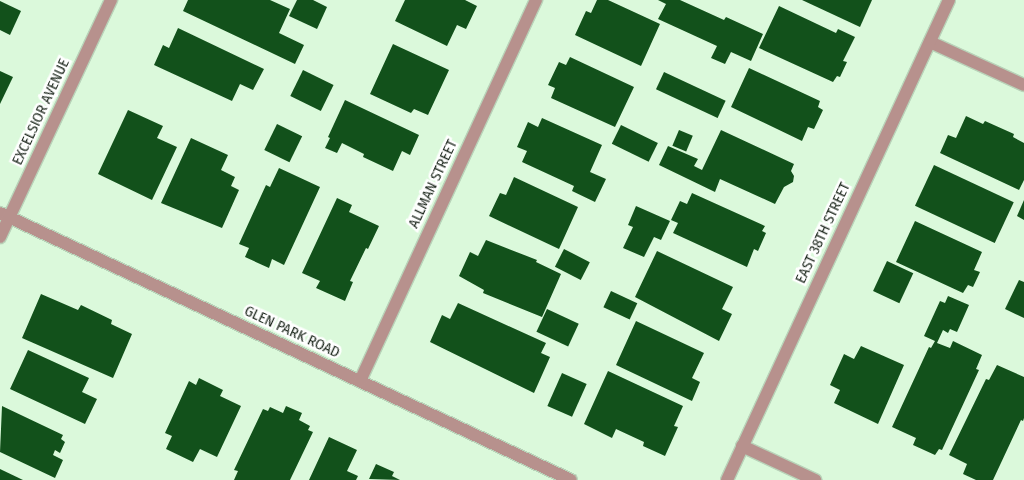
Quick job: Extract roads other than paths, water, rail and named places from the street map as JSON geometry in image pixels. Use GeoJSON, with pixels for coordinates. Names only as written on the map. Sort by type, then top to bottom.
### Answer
{"type":"FeatureCollection","features":[{"type":"Feature","properties":{"kind":"street","name":"EXCELSIOR AVENUE"},"geometry":{"type":"LineString","coordinates":[[0,237],[5,215],[111,0]]}},
{"type":"Feature","properties":{"kind":"street","name":"ALLMAN STREET"},"geometry":{"type":"LineString","coordinates":[[360,381],[536,0]]}},
{"type":"Feature","properties":{"kind":"street","name":"EAST 38TH STREET"},"geometry":{"type":"LineString","coordinates":[[727,480],[949,0]]}},
{"type":"Feature","properties":{"kind":"street"},"geometry":{"type":"LineString","coordinates":[[930,42],[1024,85]]}},
{"type":"Feature","properties":{"kind":"street","name":"GLEN PARK ROAD"},"geometry":{"type":"LineString","coordinates":[[5,215],[571,480]]}},
{"type":"Feature","properties":{"kind":"street"},"geometry":{"type":"LineString","coordinates":[[742,446],[815,480]]}}]}
